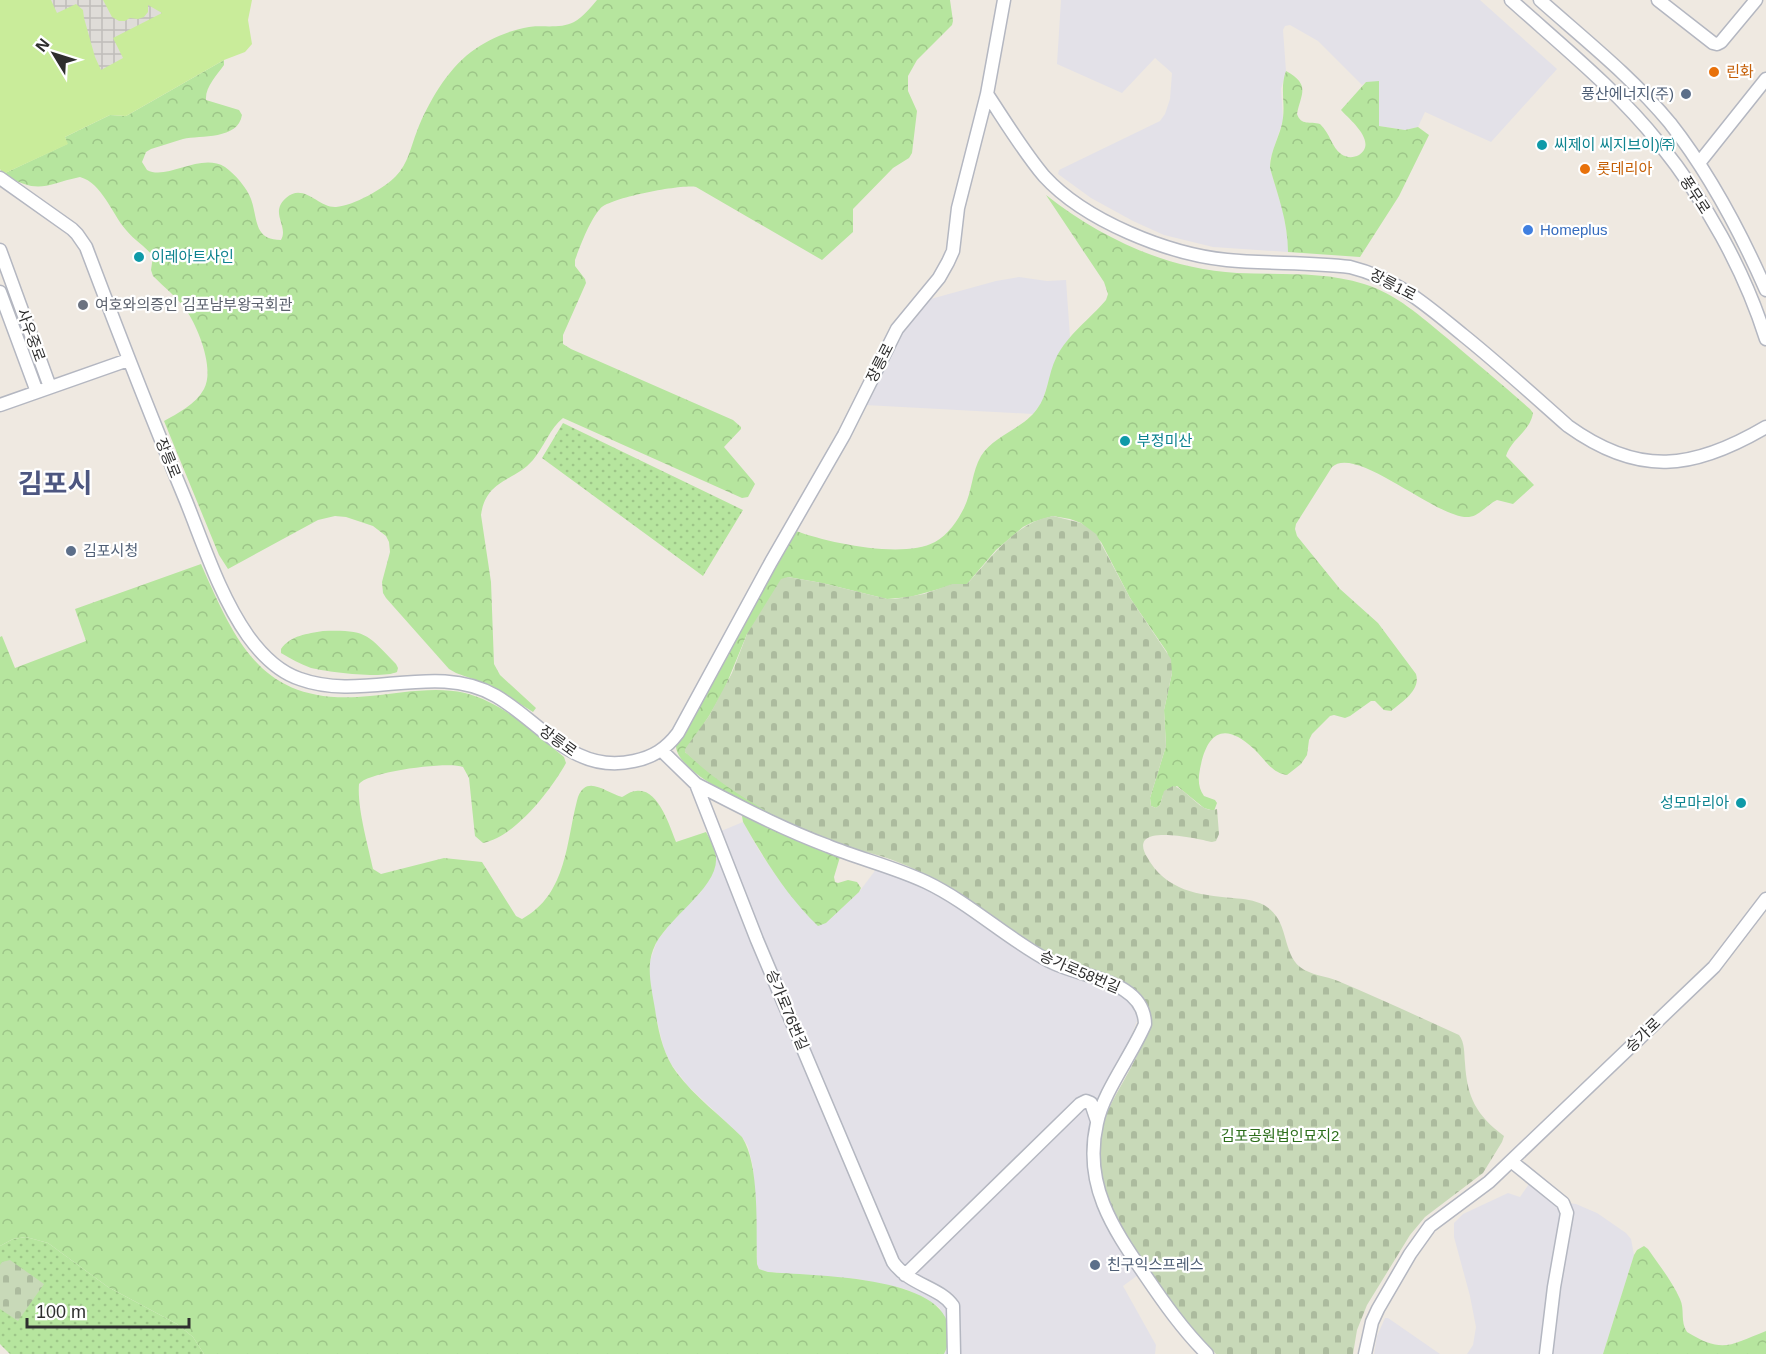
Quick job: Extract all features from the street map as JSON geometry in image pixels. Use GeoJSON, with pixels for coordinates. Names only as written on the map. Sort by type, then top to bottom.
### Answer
{"type":"FeatureCollection","features":[{"type":"Feature","properties":{"kind":"street","name":"장릉로"},"geometry":{"type":"LineString","coordinates":[[0,178],[77,234],[86,247],[128,360],[227,599],[248,637],[271,662],[300,680],[317,684],[352,686],[445,681],[472,685],[503,701],[575,754],[596,763],[624,763],[662,751],[678,733],[771,562],[844,435],[897,329],[939,278],[948,262],[952,251],[958,208],[987,93],[1004,0]]}},
{"type":"Feature","properties":{"kind":"street","name":"풍무로"},"geometry":{"type":"LineString","coordinates":[[1511,0],[1606,87],[1659,143],[1693,190],[1725,244],[1766,339]]}},
{"type":"Feature","properties":{"kind":"street","name":"풍무로"},"geometry":{"type":"LineString","coordinates":[[1540,0],[1635,85],[1670,123],[1699,163],[1741,235],[1766,290]]}},
{"type":"Feature","properties":{"kind":"street"},"geometry":{"type":"LineString","coordinates":[[1658,0],[1717,45],[1756,0]]}},
{"type":"Feature","properties":{"kind":"street"},"geometry":{"type":"LineString","coordinates":[[1699,163],[1764,86]]}},
{"type":"Feature","properties":{"kind":"street","name":"장릉1로"},"geometry":{"type":"LineString","coordinates":[[987,93],[1044,175],[1068,197],[1104,220],[1145,240],[1205,257],[1341,266],[1369,272],[1391,281],[1423,302],[1568,426],[1612,452],[1647,461],[1664,463],[1683,461],[1728,447],[1766,427]]}},
{"type":"Feature","properties":{"kind":"street","name":"사우중로"},"geometry":{"type":"LineString","coordinates":[[0,250],[50,387]]}},
{"type":"Feature","properties":{"kind":"street","name":"사우중로"},"geometry":{"type":"LineString","coordinates":[[0,292],[37,392]]}},
{"type":"Feature","properties":{"kind":"street"},"geometry":{"type":"LineString","coordinates":[[0,405],[128,360]]}},
{"type":"Feature","properties":{"kind":"street","name":"승가로76번길"},"geometry":{"type":"LineString","coordinates":[[662,751],[696,784],[757,940],[820,1084],[893,1262],[904,1275],[946,1299],[953,1306],[954,1354]]}},
{"type":"Feature","properties":{"kind":"street","name":"승가로58번길"},"geometry":{"type":"LineString","coordinates":[[696,784],[769,821],[827,846],[884,865],[925,882],[953,897],[1051,962],[1118,986],[1134,996],[1142,1009],[1145,1024],[1097,1121],[1094,1166],[1098,1191],[1108,1217],[1171,1313],[1207,1354]]}},
{"type":"Feature","properties":{"kind":"street","name":"승가로"},"geometry":{"type":"LineString","coordinates":[[1365,1354],[1372,1322],[1378,1309],[1423,1235],[1438,1219],[1480,1190],[1714,967],[1766,899]]}},
{"type":"Feature","properties":{"kind":"street"},"geometry":{"type":"LineString","coordinates":[[904,1275],[1080,1104],[1086,1101],[1091,1103],[1097,1121]]}},
{"type":"Feature","properties":{"kind":"street"},"geometry":{"type":"LineString","coordinates":[[1511,1161],[1563,1203],[1567,1213],[1554,1287],[1546,1354]]}},
{"type":"Feature","properties":{"kind":"shaded area"},"geometry":{"type":"Polygon","coordinates":[[[51,0],[103,0],[112,17],[119,21],[144,17],[148,12],[148,5],[162,13],[113,38],[123,58],[101,70],[95,57],[83,10],[76,4],[57,13],[51,0]]]}},
{"type":"Feature","properties":{"kind":"shaded area"},"geometry":{"type":"Polygon","coordinates":[[[1061,0],[1480,0],[1557,69],[1491,142],[1425,112],[1418,127],[1405,130],[1379,126],[1366,82],[1362,85],[1318,41],[1290,25],[1285,26],[1283,30],[1286,71],[1281,89],[1283,120],[1270,160],[1270,168],[1283,212],[1288,252],[1213,247],[1164,235],[1133,221],[1091,198],[1058,174],[1059,170],[1160,121],[1170,99],[1172,73],[1155,58],[1122,93],[1057,64],[1061,0]]]}},
{"type":"Feature","properties":{"kind":"shaded area"},"geometry":{"type":"Polygon","coordinates":[[[1019,277],[1047,281],[1066,280],[1070,337],[1056,358],[1042,402],[1033,414],[865,405],[900,336],[927,300],[1019,277]]]}},
{"type":"Feature","properties":{"kind":"shaded area"},"geometry":{"type":"Polygon","coordinates":[[[743,822],[782,884],[818,925],[826,923],[859,892],[877,868],[935,891],[1046,966],[1110,990],[1129,1000],[1137,1014],[1137,1021],[1088,1144],[1088,1177],[1102,1217],[1138,1275],[1123,1286],[1156,1345],[1155,1354],[944,1354],[947,1348],[940,1308],[925,1298],[905,1289],[858,1279],[768,1272],[759,1269],[753,1167],[748,1146],[742,1137],[688,1086],[671,1064],[664,1049],[656,1017],[649,976],[650,961],[657,941],[676,916],[701,892],[715,851],[709,836],[743,822]]]}},
{"type":"Feature","properties":{"kind":"shaded area"},"geometry":{"type":"Polygon","coordinates":[[[1531,1181],[1558,1202],[1576,1204],[1597,1213],[1631,1239],[1634,1255],[1603,1354],[1467,1354],[1473,1345],[1476,1327],[1454,1237],[1454,1223],[1463,1214],[1508,1193],[1520,1197],[1531,1181]]]}},
{"type":"Feature","properties":{"kind":"shaded area"},"geometry":{"type":"Polygon","coordinates":[[[1385,1318],[1440,1354],[1374,1354],[1377,1336],[1385,1318]]]}},
{"type":"Feature","properties":{"kind":"green space"},"geometry":{"type":"Polygon","coordinates":[[[0,0],[252,0],[248,20],[252,44],[245,52],[224,60],[126,116],[110,115],[65,137],[68,144],[3,174],[0,169],[0,0]]]}},
{"type":"Feature","properties":{"kind":"green space"},"geometry":{"type":"Polygon","coordinates":[[[597,0],[950,0],[953,21],[952,25],[917,60],[908,76],[908,91],[917,111],[912,153],[909,158],[893,168],[853,209],[853,232],[822,260],[696,187],[630,196],[606,205],[600,209],[593,220],[575,260],[575,266],[586,283],[563,335],[563,344],[733,420],[741,429],[724,447],[755,484],[748,497],[742,498],[563,418],[554,427],[533,460],[489,494],[481,515],[491,582],[494,664],[500,675],[536,708],[533,712],[492,686],[449,669],[386,598],[382,582],[390,552],[389,542],[386,536],[373,526],[346,517],[335,516],[318,520],[228,569],[219,555],[164,421],[196,400],[207,381],[208,371],[204,348],[191,317],[179,301],[153,276],[151,270],[153,256],[126,230],[101,192],[88,180],[80,177],[49,185],[34,186],[3,174],[67,144],[65,137],[110,115],[126,116],[224,60],[224,65],[209,86],[206,100],[239,110],[242,115],[239,123],[226,133],[183,139],[151,149],[146,152],[142,162],[147,170],[155,172],[205,163],[215,163],[225,167],[240,181],[249,195],[261,232],[272,239],[281,240],[283,230],[279,209],[286,198],[293,194],[305,194],[329,206],[343,206],[368,196],[396,176],[406,160],[421,120],[433,98],[454,68],[471,52],[484,43],[514,30],[558,26],[574,22],[597,0]]]}},
{"type":"Feature","properties":{"kind":"green space"},"geometry":{"type":"Polygon","coordinates":[[[1286,71],[1302,85],[1297,114],[1299,118],[1303,122],[1320,124],[1335,148],[1343,155],[1354,157],[1364,150],[1364,138],[1360,131],[1341,110],[1366,82],[1379,81],[1379,126],[1405,130],[1418,127],[1429,135],[1399,196],[1360,257],[1288,252],[1284,220],[1270,168],[1283,118],[1283,83],[1286,71]]]}},
{"type":"Feature","properties":{"kind":"green space"},"geometry":{"type":"Polygon","coordinates":[[[1046,195],[1067,211],[1112,238],[1160,258],[1185,265],[1237,273],[1333,277],[1376,288],[1398,300],[1447,338],[1533,413],[1528,425],[1508,450],[1506,456],[1534,485],[1513,504],[1497,500],[1469,517],[1455,515],[1359,466],[1344,463],[1332,467],[1296,524],[1297,536],[1340,589],[1378,623],[1416,674],[1416,685],[1410,695],[1391,711],[1384,710],[1375,701],[1371,701],[1345,718],[1330,716],[1312,734],[1307,755],[1301,764],[1287,775],[1272,769],[1243,740],[1226,733],[1218,735],[1207,746],[1199,776],[1204,796],[1217,803],[1214,811],[1204,808],[1177,786],[1163,795],[1160,805],[1156,808],[1151,806],[1150,798],[1166,746],[1164,710],[1172,673],[1167,652],[1130,598],[1101,542],[1081,523],[1053,516],[1023,527],[996,550],[967,584],[957,584],[910,597],[887,599],[788,577],[747,634],[724,690],[685,752],[732,788],[779,818],[719,789],[689,768],[680,757],[676,746],[796,531],[846,544],[886,549],[921,547],[940,539],[952,527],[964,508],[981,456],[993,443],[1024,422],[1037,409],[1053,364],[1061,350],[1072,335],[1106,300],[1108,294],[1104,282],[1046,195]]]}},
{"type":"Feature","properties":{"kind":"green space"},"geometry":{"type":"Polygon","coordinates":[[[563,423],[743,510],[703,576],[542,458],[563,423]]]}},
{"type":"Feature","properties":{"kind":"green space","name":"김포공원법인묘지2"},"geometry":{"type":"Polygon","coordinates":[[[1053,516],[1081,523],[1096,534],[1130,598],[1171,659],[1172,673],[1164,710],[1166,746],[1150,798],[1151,806],[1156,808],[1160,805],[1164,791],[1173,786],[1205,808],[1217,809],[1219,834],[1216,841],[1167,835],[1158,835],[1145,840],[1144,851],[1155,868],[1173,884],[1195,893],[1249,900],[1264,905],[1278,919],[1290,953],[1304,970],[1338,981],[1459,1035],[1463,1045],[1471,1096],[1486,1121],[1504,1136],[1483,1173],[1425,1217],[1410,1235],[1367,1305],[1357,1330],[1353,1354],[1216,1354],[1176,1308],[1119,1227],[1110,1210],[1102,1186],[1099,1146],[1106,1116],[1147,1032],[1149,1018],[1147,1005],[1140,994],[1103,973],[1047,955],[916,870],[885,857],[838,844],[797,827],[757,806],[719,781],[685,752],[709,716],[732,673],[747,634],[781,579],[788,577],[822,583],[887,599],[924,594],[952,584],[967,584],[1015,533],[1039,520],[1053,516]]]}},
{"type":"Feature","properties":{"kind":"green space"},"geometry":{"type":"Polygon","coordinates":[[[201,564],[228,622],[243,646],[260,666],[280,681],[304,692],[334,697],[430,690],[465,693],[506,711],[564,757],[566,763],[542,799],[531,811],[507,832],[483,843],[475,836],[469,778],[463,767],[442,765],[409,769],[377,775],[365,780],[359,784],[361,815],[373,869],[381,874],[444,858],[482,862],[516,916],[522,919],[537,908],[557,881],[563,865],[578,797],[586,787],[597,787],[622,797],[636,791],[644,791],[651,795],[667,818],[676,842],[706,832],[716,857],[715,869],[701,892],[659,938],[651,957],[650,979],[660,1034],[672,1066],[684,1082],[742,1137],[748,1149],[754,1180],[759,1269],[768,1272],[843,1277],[874,1282],[902,1289],[926,1299],[943,1313],[949,1332],[944,1354],[204,1354],[193,1337],[177,1324],[108,1287],[48,1243],[26,1237],[13,1239],[0,1246],[0,637],[2,636],[15,668],[86,641],[75,609],[201,564]]]}},
{"type":"Feature","properties":{"kind":"green space"},"geometry":{"type":"Polygon","coordinates":[[[323,631],[348,631],[364,636],[396,664],[397,672],[368,675],[319,670],[303,665],[281,653],[285,644],[294,638],[323,631]]]}},
{"type":"Feature","properties":{"kind":"green space"},"geometry":{"type":"Polygon","coordinates":[[[745,815],[837,854],[840,857],[834,877],[835,882],[848,880],[857,882],[861,888],[859,892],[826,923],[818,926],[786,890],[768,863],[743,822],[742,816],[745,815]]]}},
{"type":"Feature","properties":{"kind":"green space"},"geometry":{"type":"Polygon","coordinates":[[[26,1237],[48,1243],[108,1287],[177,1324],[193,1337],[204,1354],[10,1354],[0,1344],[0,1246],[13,1239],[26,1237]]]}},
{"type":"Feature","properties":{"kind":"green space"},"geometry":{"type":"Polygon","coordinates":[[[1644,1246],[1677,1292],[1687,1332],[1709,1343],[1726,1345],[1766,1331],[1766,1354],[1603,1354],[1634,1255],[1644,1246]]]}},
{"type":"Feature","properties":{"kind":"green space"},"geometry":{"type":"Polygon","coordinates":[[[10,1260],[44,1284],[18,1321],[0,1309],[0,1265],[10,1260]]]}},
{"type":"Feature","properties":{"kind":"place","name":"린화"},"geometry":{"type":"Point","coordinates":[1714,72]}},
{"type":"Feature","properties":{"kind":"place","name":"풍산에너지(주)"},"geometry":{"type":"Point","coordinates":[1686,94]}},
{"type":"Feature","properties":{"kind":"place","name":"씨제이 씨지브이)㈜"},"geometry":{"type":"Point","coordinates":[1542,145]}},
{"type":"Feature","properties":{"kind":"place","name":"롯데리아"},"geometry":{"type":"Point","coordinates":[1585,169]}},
{"type":"Feature","properties":{"kind":"place","name":"Homeplus"},"geometry":{"type":"Point","coordinates":[1528,230]}},
{"type":"Feature","properties":{"kind":"place","name":"이레아트사인"},"geometry":{"type":"Point","coordinates":[139,257]}},
{"type":"Feature","properties":{"kind":"place","name":"여호와의증인 김포남부왕국회관"},"geometry":{"type":"Point","coordinates":[83,305]}},
{"type":"Feature","properties":{"kind":"place","name":"부정미산"},"geometry":{"type":"Point","coordinates":[1125,441]}},
{"type":"Feature","properties":{"kind":"place","name":"김포시청"},"geometry":{"type":"Point","coordinates":[71,551]}},
{"type":"Feature","properties":{"kind":"place","name":"성모마리아"},"geometry":{"type":"Point","coordinates":[1741,803]}},
{"type":"Feature","properties":{"kind":"place","name":"친구익스프레스"},"geometry":{"type":"Point","coordinates":[1095,1265]}},
{"type":"Feature","properties":{"kind":"district","name":"김포시"},"geometry":{"type":"Point","coordinates":[55,484]}}]}
